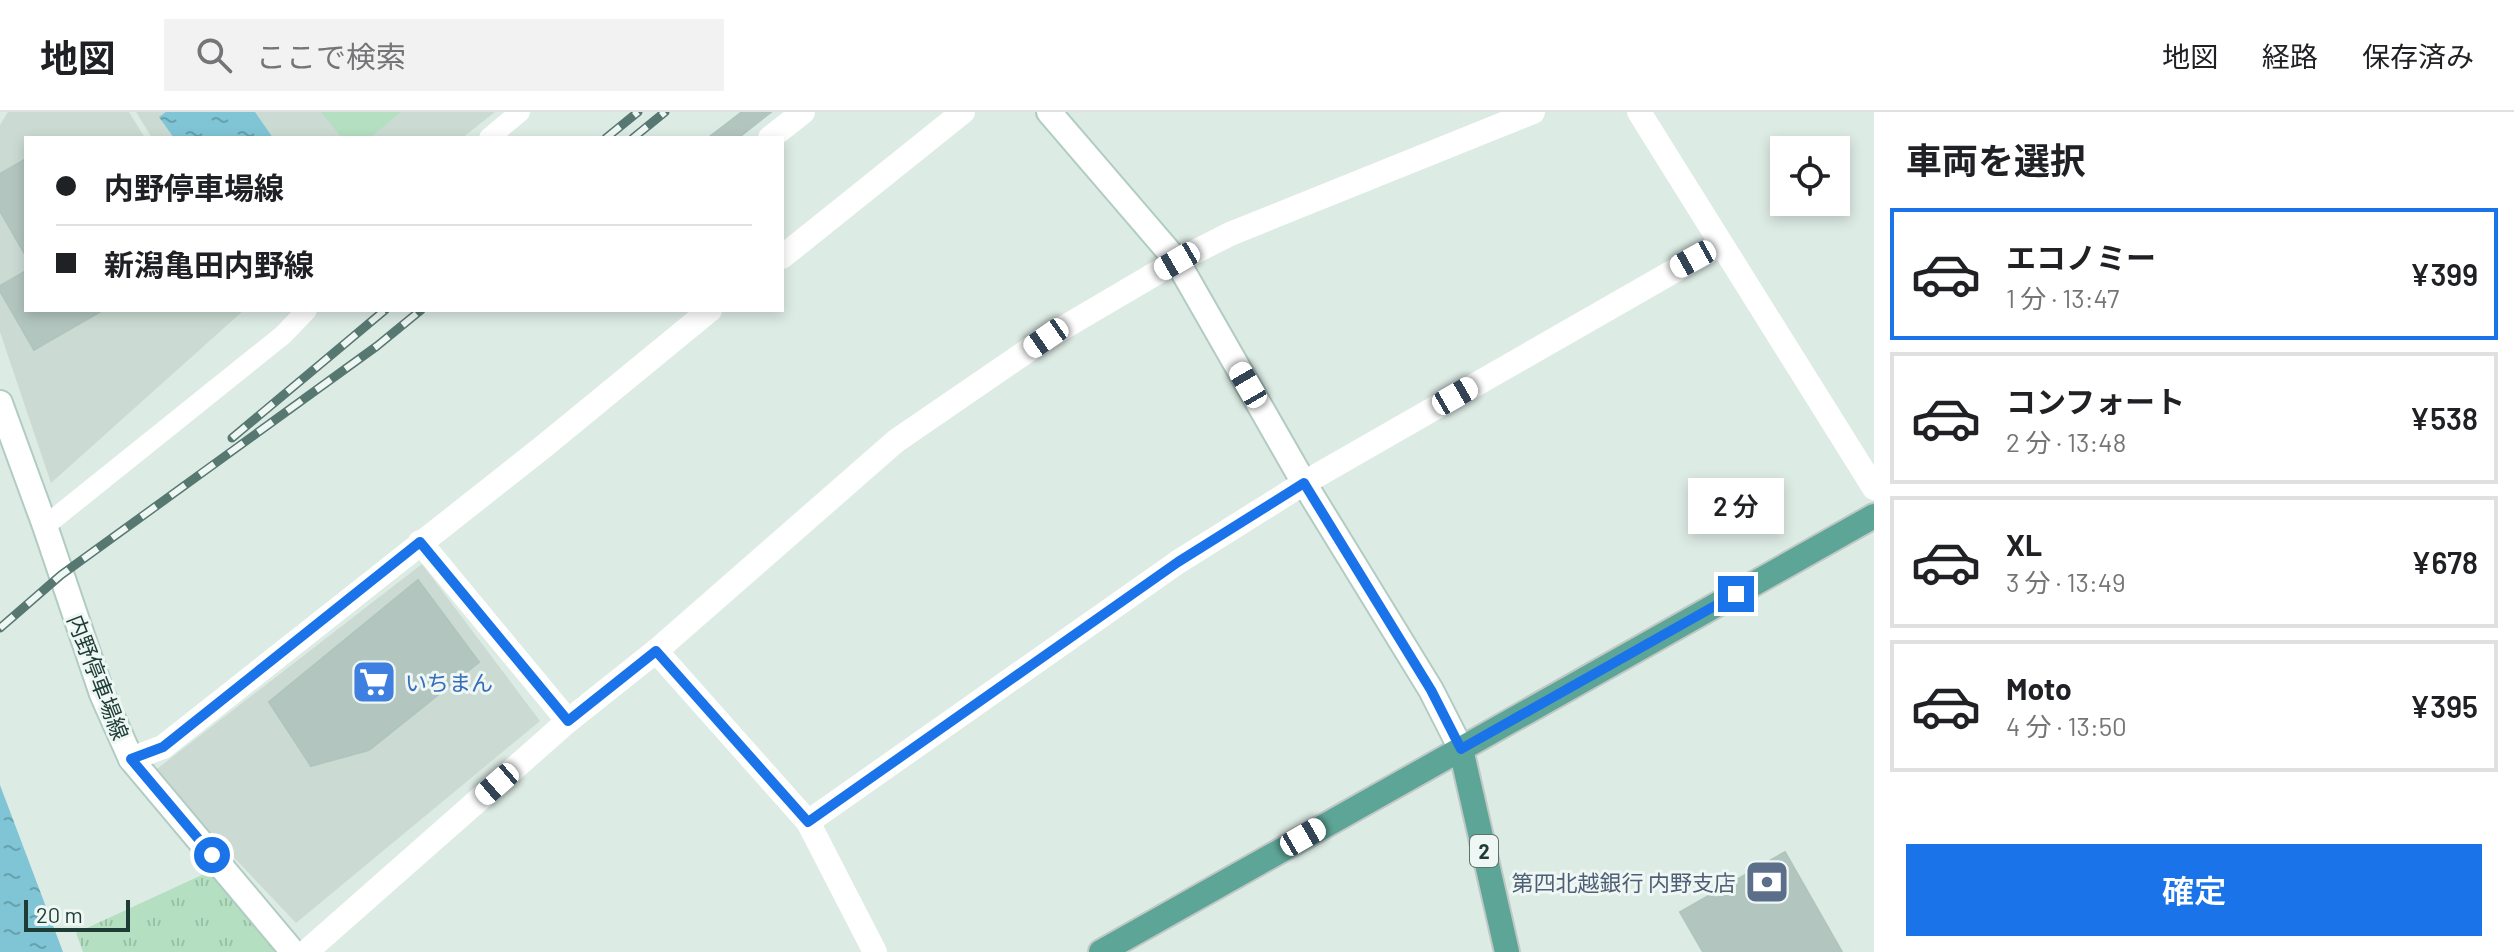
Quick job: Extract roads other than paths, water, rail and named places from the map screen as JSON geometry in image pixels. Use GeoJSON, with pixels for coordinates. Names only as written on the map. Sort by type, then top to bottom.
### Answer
{"type":"FeatureCollection","features":[{"type":"Feature","properties":{"kind":"main road"},"geometry":{"type":"LineString","coordinates":[[1101,952],[1874,516]]}},
{"type":"Feature","properties":{"kind":"main road","name":"2"},"geometry":{"type":"LineString","coordinates":[[1461,749],[1507,952]]}},
{"type":"Feature","properties":{"kind":"street"},"geometry":{"type":"LineString","coordinates":[[773,136],[803,112]]}},
{"type":"Feature","properties":{"kind":"street"},"geometry":{"type":"LineString","coordinates":[[784,255],[963,112]]}},
{"type":"Feature","properties":{"kind":"street"},"geometry":{"type":"LineString","coordinates":[[1049,112],[1177,261],[1304,483],[1431,690],[1461,749]]}},
{"type":"Feature","properties":{"kind":"street"},"geometry":{"type":"LineString","coordinates":[[306,952],[568,721],[656,651],[896,441],[1046,338],[1177,261],[1230,234],[1533,112]]}},
{"type":"Feature","properties":{"kind":"street"},"geometry":{"type":"LineString","coordinates":[[1639,112],[1874,488]]}},
{"type":"Feature","properties":{"kind":"street"},"geometry":{"type":"LineString","coordinates":[[808,822],[1178,562],[1304,483],[1721,244]]}},
{"type":"Feature","properties":{"kind":"street"},"geometry":{"type":"LineString","coordinates":[[131,759],[163,747],[543,447],[708,312]]}},
{"type":"Feature","properties":{"kind":"street","name":"内野停車場線"},"geometry":{"type":"LineString","coordinates":[[0,403],[102,694],[131,759],[293,952]]}},
{"type":"Feature","properties":{"kind":"street"},"geometry":{"type":"LineString","coordinates":[[420,542],[568,721]]}},
{"type":"Feature","properties":{"kind":"street"},"geometry":{"type":"LineString","coordinates":[[656,651],[808,822],[875,952]]}},
{"type":"Feature","properties":{"kind":"lane"},"geometry":{"type":"LineString","coordinates":[[491,136],[520,112]]}},
{"type":"Feature","properties":{"kind":"lane"},"geometry":{"type":"LineString","coordinates":[[45,526],[283,335],[305,312]]}},
{"type":"Feature","properties":{"kind":"water"},"geometry":{"type":"Polygon","coordinates":[[[166,112],[255,112],[272,136],[173,136],[159,117],[166,112]]]}},
{"type":"Feature","properties":{"kind":"water"},"geometry":{"type":"Polygon","coordinates":[[[0,785],[63,952],[0,952],[0,785]]]}},
{"type":"Feature","properties":{"kind":"railway"},"geometry":{"type":"LineString","coordinates":[[608,136],[638,112]]}},
{"type":"Feature","properties":{"kind":"railway"},"geometry":{"type":"LineString","coordinates":[[635,136],[665,112]]}},
{"type":"Feature","properties":{"kind":"railway"},"geometry":{"type":"LineString","coordinates":[[232,438],[383,312]]}},
{"type":"Feature","properties":{"kind":"railway"},"geometry":{"type":"LineString","coordinates":[[0,628],[61,575],[377,346],[419,312]]}},
{"type":"Feature","properties":{"kind":"place","name":"いちまん"},"geometry":{"type":"Point","coordinates":[374,682]}},
{"type":"Feature","properties":{"kind":"place","name":"第四北越銀行 内野支店"},"geometry":{"type":"Point","coordinates":[1767,882]}}]}
